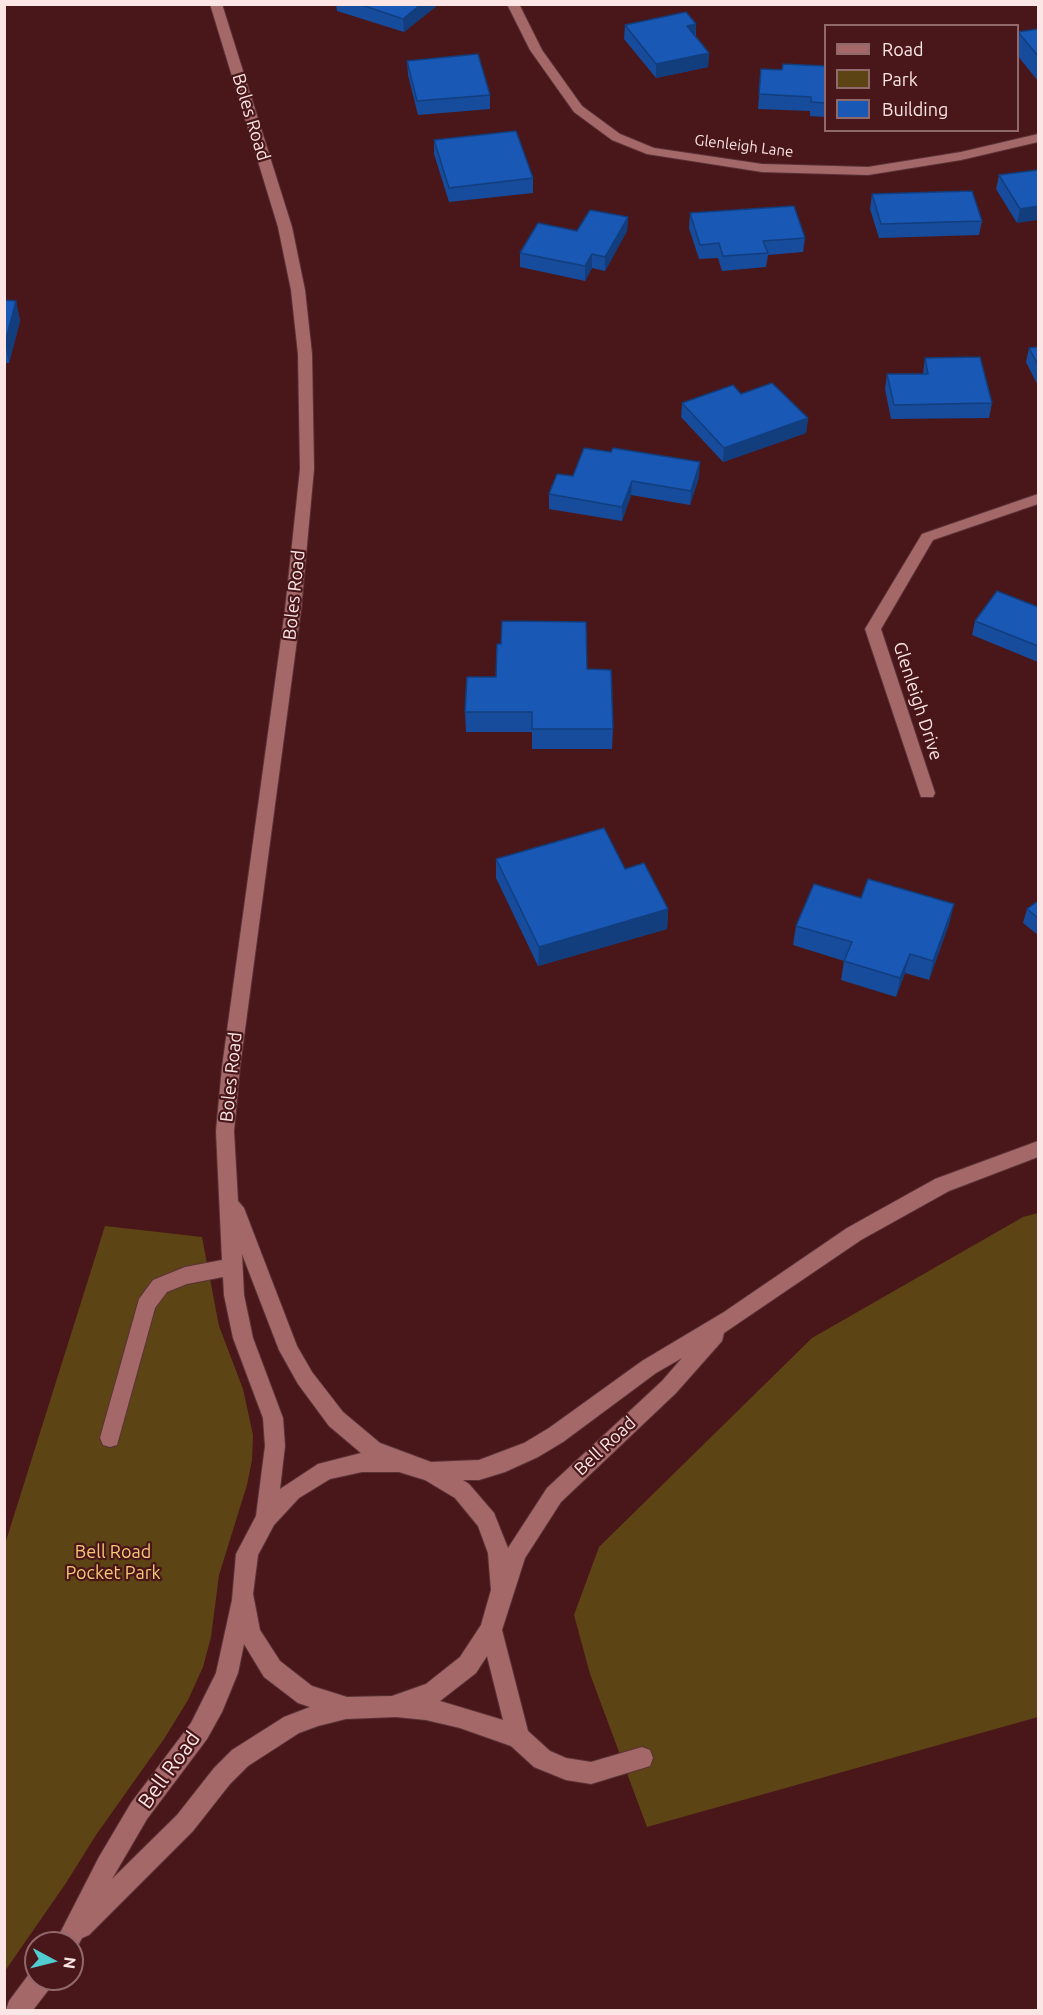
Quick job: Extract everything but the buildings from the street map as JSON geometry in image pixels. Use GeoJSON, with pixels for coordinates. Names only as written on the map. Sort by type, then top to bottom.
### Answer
{"type":"FeatureCollection","features":[{"type":"Feature","properties":{"kind":"street","name":"Boles Road"},"geometry":{"type":"LineString","coordinates":[[216,4],[285,226],[298,290],[305,354],[307,469],[293,610],[231,1067],[225,1131],[234,1295],[243,1338],[273,1418],[275,1446],[266,1518]]}},
{"type":"Feature","properties":{"kind":"street","name":"Glenleigh Lane"},"geometry":{"type":"LineString","coordinates":[[513,4],[536,50],[578,109],[616,137],[651,151],[762,168],[868,171],[961,156],[1038,138]]}},
{"type":"Feature","properties":{"kind":"street","name":"Glenleigh Drive"},"geometry":{"type":"LineString","coordinates":[[927,793],[873,629],[927,537],[1038,499]]}},
{"type":"Feature","properties":{"kind":"street","name":"Bell Road"},"geometry":{"type":"LineString","coordinates":[[431,1472],[479,1470],[506,1462],[531,1450],[556,1435],[649,1367],[731,1318],[854,1234],[942,1185],[1038,1149]]}},
{"type":"Feature","properties":{"kind":"street","name":"Boles Road"},"geometry":{"type":"LineString","coordinates":[[230,1195],[273,1312],[289,1350],[305,1378],[336,1419],[373,1450],[399,1462]]}},
{"type":"Feature","properties":{"kind":"street"},"geometry":{"type":"LineString","coordinates":[[110,1438],[146,1305],[160,1286],[185,1276],[231,1267]]}},
{"type":"Feature","properties":{"kind":"street","name":"Bell Road"},"geometry":{"type":"LineString","coordinates":[[78,1931],[185,1823],[222,1776],[240,1758],[291,1725],[318,1714],[347,1708],[392,1707],[433,1693],[468,1665],[491,1630],[502,1590],[516,1553],[554,1495],[669,1387],[731,1318]]}},
{"type":"Feature","properties":{"kind":"street","name":"Bell Road"},"geometry":{"type":"LineString","coordinates":[[74,1931],[107,1865],[140,1811],[176,1763],[214,1704],[227,1673],[236,1634],[248,1554],[266,1518],[292,1491],[325,1471],[362,1462],[399,1462],[431,1472],[462,1491],[486,1520],[499,1553],[502,1590]]}},
{"type":"Feature","properties":{"kind":"street","name":"Bell Road"},"geometry":{"type":"LineString","coordinates":[[242,1594],[250,1634],[272,1669],[306,1695],[347,1708]]}},
{"type":"Feature","properties":{"kind":"street"},"geometry":{"type":"LineString","coordinates":[[491,1630],[518,1737]]}},
{"type":"Feature","properties":{"kind":"street"},"geometry":{"type":"LineString","coordinates":[[392,1707],[426,1709],[460,1717],[518,1737],[542,1759],[566,1769],[591,1773],[642,1758]]}},
{"type":"Feature","properties":{"kind":"street"},"geometry":{"type":"LineString","coordinates":[[18,2010],[32,1991]]}},
{"type":"Feature","properties":{"kind":"green space"},"geometry":{"type":"Polygon","coordinates":[[[1038,1213],[1038,1717],[647,1827],[590,1674],[574,1615],[599,1547],[812,1338],[1023,1217],[1038,1213]]]}},
{"type":"Feature","properties":{"kind":"green space","name":"Bell Road Pocket Park"},"geometry":{"type":"Polygon","coordinates":[[[105,1226],[202,1237],[219,1326],[243,1389],[253,1435],[252,1460],[247,1485],[219,1575],[211,1637],[203,1667],[188,1700],[164,1739],[96,1835],[33,1931],[24,1931],[24,1944],[5,1971],[5,1544],[105,1226]]]}}]}
